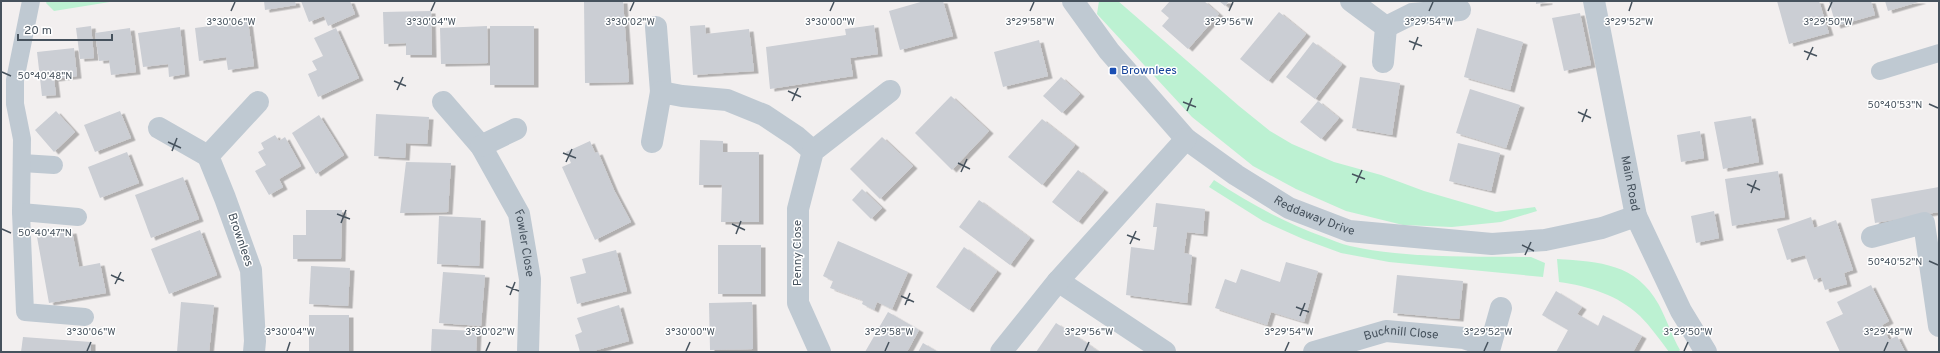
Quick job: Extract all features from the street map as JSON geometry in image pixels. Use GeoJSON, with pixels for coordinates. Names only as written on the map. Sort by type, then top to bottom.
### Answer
{"type":"FeatureCollection","features":[{"type":"Feature","properties":{"kind":"street","name":"Reddaway Drive"},"geometry":{"type":"LineString","coordinates":[[1073,1],[1109,52],[1186,139],[1236,175],[1289,208],[1349,231],[1492,244],[1545,240],[1602,228],[1636,216]]}},
{"type":"Feature","properties":{"kind":"street"},"geometry":{"type":"LineString","coordinates":[[1351,1],[1386,27]]}},
{"type":"Feature","properties":{"kind":"street","name":"Main Road"},"geometry":{"type":"LineString","coordinates":[[1594,1],[1636,216],[1681,311],[1706,352]]}},
{"type":"Feature","properties":{"kind":"street"},"geometry":{"type":"LineString","coordinates":[[1386,27],[1412,14],[1460,10]]}},
{"type":"Feature","properties":{"kind":"street"},"geometry":{"type":"LineString","coordinates":[[652,142],[661,92],[656,27]]}},
{"type":"Feature","properties":{"kind":"street"},"geometry":{"type":"LineString","coordinates":[[1383,62],[1386,27]]}},
{"type":"Feature","properties":{"kind":"street"},"geometry":{"type":"LineString","coordinates":[[661,92],[682,96],[727,100],[764,114],[797,137],[813,151],[890,91]]}},
{"type":"Feature","properties":{"kind":"street"},"geometry":{"type":"LineString","coordinates":[[159,128],[208,156],[258,102]]}},
{"type":"Feature","properties":{"kind":"street","name":"Fowler Close"},"geometry":{"type":"LineString","coordinates":[[442,102],[481,146],[519,214],[530,279],[528,352]]}},
{"type":"Feature","properties":{"kind":"street"},"geometry":{"type":"LineString","coordinates":[[481,146],[516,129]]}},
{"type":"Feature","properties":{"kind":"street"},"geometry":{"type":"LineString","coordinates":[[1001,352],[1058,281],[1186,139]]}},
{"type":"Feature","properties":{"kind":"street","name":"Penny Close"},"geometry":{"type":"LineString","coordinates":[[813,151],[798,209],[798,304],[820,352]]}},
{"type":"Feature","properties":{"kind":"street","name":"Brownlees"},"geometry":{"type":"LineString","coordinates":[[208,156],[251,270],[255,340],[254,352]]}},
{"type":"Feature","properties":{"kind":"street"},"geometry":{"type":"LineString","coordinates":[[1872,237],[1924,224],[1939,326]]}},
{"type":"Feature","properties":{"kind":"street"},"geometry":{"type":"LineString","coordinates":[[1058,281],[1164,352]]}},
{"type":"Feature","properties":{"kind":"street","name":"Bucknill Close"},"geometry":{"type":"LineString","coordinates":[[1314,352],[1386,331],[1464,338],[1489,349],[1502,308]]}},
{"type":"Feature","properties":{"kind":"lane"},"geometry":{"type":"LineString","coordinates":[[31,1],[15,80],[8,99],[15,104],[22,139],[21,212],[25,312],[85,318]]}},
{"type":"Feature","properties":{"kind":"lane"},"geometry":{"type":"LineString","coordinates":[[1880,70],[1939,53]]}},
{"type":"Feature","properties":{"kind":"lane"},"geometry":{"type":"LineString","coordinates":[[22,163],[54,165]]}},
{"type":"Feature","properties":{"kind":"lane"},"geometry":{"type":"LineString","coordinates":[[21,212],[78,217]]}},
{"type":"Feature","properties":{"kind":"green space"},"geometry":{"type":"Polygon","coordinates":[[[47,1],[116,1],[54,11],[46,3],[47,1]]]}},
{"type":"Feature","properties":{"kind":"green space"},"geometry":{"type":"Polygon","coordinates":[[[1099,1],[1118,1],[1239,106],[1270,131],[1292,144],[1334,162],[1381,175],[1424,191],[1496,212],[1535,207],[1537,211],[1501,222],[1452,227],[1403,225],[1346,211],[1296,189],[1253,166],[1192,117],[1097,14],[1099,1]]]}},
{"type":"Feature","properties":{"kind":"green space"},"geometry":{"type":"Polygon","coordinates":[[[1214,180],[1240,197],[1281,219],[1347,245],[1372,250],[1417,255],[1531,257],[1545,263],[1543,277],[1389,262],[1341,253],[1303,239],[1263,221],[1209,187],[1214,180]]]}},
{"type":"Feature","properties":{"kind":"green space"},"geometry":{"type":"Polygon","coordinates":[[[1557,259],[1616,267],[1639,281],[1650,291],[1659,305],[1680,350],[1678,352],[1669,352],[1644,320],[1622,302],[1592,289],[1559,282],[1557,259]]]}},
{"type":"Feature","properties":{"kind":"building"},"geometry":{"type":"Polygon","coordinates":[[[264,1],[295,1],[296,5],[265,10],[264,1]]]}},
{"type":"Feature","properties":{"kind":"building"},"geometry":{"type":"Polygon","coordinates":[[[301,1],[350,1],[355,14],[328,26],[324,16],[309,22],[301,1]]]}},
{"type":"Feature","properties":{"kind":"building"},"geometry":{"type":"Polygon","coordinates":[[[584,1],[623,1],[629,82],[585,83],[584,1]]]}},
{"type":"Feature","properties":{"kind":"building"},"geometry":{"type":"Polygon","coordinates":[[[924,1],[943,1],[953,36],[900,50],[889,11],[924,1]]]}},
{"type":"Feature","properties":{"kind":"building"},"geometry":{"type":"Polygon","coordinates":[[[1170,1],[1204,1],[1219,14],[1188,49],[1162,26],[1169,18],[1161,11],[1170,1]]]}},
{"type":"Feature","properties":{"kind":"building"},"geometry":{"type":"Polygon","coordinates":[[[1219,1],[1229,1],[1225,6],[1219,1]]]}},
{"type":"Feature","properties":{"kind":"building"},"geometry":{"type":"Polygon","coordinates":[[[1536,1],[1548,1],[1548,2],[1536,4],[1536,1]]]}},
{"type":"Feature","properties":{"kind":"building"},"geometry":{"type":"Polygon","coordinates":[[[1777,1],[1819,1],[1829,33],[1789,44],[1777,1]]]}},
{"type":"Feature","properties":{"kind":"building"},"geometry":{"type":"Polygon","coordinates":[[[1829,1],[1871,1],[1875,15],[1836,26],[1829,1]]]}},
{"type":"Feature","properties":{"kind":"building"},"geometry":{"type":"Polygon","coordinates":[[[1885,1],[1922,1],[1888,11],[1885,1]]]}},
{"type":"Feature","properties":{"kind":"building"},"geometry":{"type":"Polygon","coordinates":[[[431,11],[432,55],[406,55],[406,43],[384,44],[383,12],[431,11]]]}},
{"type":"Feature","properties":{"kind":"building"},"geometry":{"type":"Polygon","coordinates":[[[1279,12],[1306,34],[1268,81],[1240,59],[1279,12]]]}},
{"type":"Feature","properties":{"kind":"building"},"geometry":{"type":"Polygon","coordinates":[[[1580,13],[1591,65],[1564,71],[1552,18],[1580,13]]]}},
{"type":"Feature","properties":{"kind":"building"},"geometry":{"type":"Polygon","coordinates":[[[248,21],[254,66],[228,70],[226,57],[199,61],[195,28],[248,21]]]}},
{"type":"Feature","properties":{"kind":"building"},"geometry":{"type":"Polygon","coordinates":[[[705,25],[706,34],[749,29],[754,71],[693,75],[690,26],[705,25]]]}},
{"type":"Feature","properties":{"kind":"building"},"geometry":{"type":"Polygon","coordinates":[[[874,25],[878,54],[850,58],[853,76],[770,89],[766,47],[846,35],[845,29],[874,25]]]}},
{"type":"Feature","properties":{"kind":"building"},"geometry":{"type":"Polygon","coordinates":[[[91,26],[94,58],[80,59],[76,28],[91,26]]]}},
{"type":"Feature","properties":{"kind":"building"},"geometry":{"type":"Polygon","coordinates":[[[487,26],[488,63],[441,64],[440,28],[487,26]]]}},
{"type":"Feature","properties":{"kind":"building"},"geometry":{"type":"Polygon","coordinates":[[[490,26],[534,26],[534,85],[490,85],[490,26]]]}},
{"type":"Feature","properties":{"kind":"building"},"geometry":{"type":"Polygon","coordinates":[[[180,27],[185,74],[169,77],[168,64],[143,67],[138,33],[180,27]]]}},
{"type":"Feature","properties":{"kind":"building"},"geometry":{"type":"Polygon","coordinates":[[[130,28],[136,72],[111,75],[109,60],[99,61],[95,33],[130,28]]]}},
{"type":"Feature","properties":{"kind":"building"},"geometry":{"type":"Polygon","coordinates":[[[336,28],[359,78],[318,97],[308,74],[317,70],[312,61],[323,56],[314,38],[336,28]]]}},
{"type":"Feature","properties":{"kind":"building"},"geometry":{"type":"Polygon","coordinates":[[[1477,28],[1523,42],[1510,90],[1464,77],[1477,28]]]}},
{"type":"Feature","properties":{"kind":"building"},"geometry":{"type":"Polygon","coordinates":[[[1039,40],[1048,76],[1003,87],[994,52],[1039,40]]]}},
{"type":"Feature","properties":{"kind":"building"},"geometry":{"type":"Polygon","coordinates":[[[1313,42],[1342,64],[1315,99],[1286,77],[1313,42]]]}},
{"type":"Feature","properties":{"kind":"building"},"geometry":{"type":"Polygon","coordinates":[[[74,48],[77,76],[54,79],[56,95],[42,96],[37,52],[74,48]]]}},
{"type":"Feature","properties":{"kind":"building"},"geometry":{"type":"Polygon","coordinates":[[[1061,77],[1080,94],[1062,113],[1043,96],[1061,77]]]}},
{"type":"Feature","properties":{"kind":"building"},"geometry":{"type":"Polygon","coordinates":[[[1360,77],[1400,83],[1392,135],[1352,128],[1360,77]]]}},
{"type":"Feature","properties":{"kind":"building"},"geometry":{"type":"Polygon","coordinates":[[[1470,89],[1520,105],[1506,148],[1456,133],[1470,89]]]}},
{"type":"Feature","properties":{"kind":"building"},"geometry":{"type":"Polygon","coordinates":[[[951,96],[989,131],[952,170],[915,133],[951,96]]]}},
{"type":"Feature","properties":{"kind":"building"},"geometry":{"type":"Polygon","coordinates":[[[1318,101],[1339,118],[1321,139],[1300,122],[1318,101]]]}},
{"type":"Feature","properties":{"kind":"building"},"geometry":{"type":"Polygon","coordinates":[[[56,111],[75,132],[54,152],[35,130],[56,111]]]}},
{"type":"Feature","properties":{"kind":"building"},"geometry":{"type":"Polygon","coordinates":[[[120,111],[131,138],[95,152],[84,125],[120,111]]]}},
{"type":"Feature","properties":{"kind":"building"},"geometry":{"type":"Polygon","coordinates":[[[376,114],[429,117],[427,144],[406,143],[405,158],[374,156],[376,114]]]}},
{"type":"Feature","properties":{"kind":"building"},"geometry":{"type":"Polygon","coordinates":[[[319,115],[344,155],[316,174],[292,133],[319,115]]]}},
{"type":"Feature","properties":{"kind":"building"},"geometry":{"type":"Polygon","coordinates":[[[1751,116],[1759,162],[1723,169],[1714,122],[1751,116]]]}},
{"type":"Feature","properties":{"kind":"building"},"geometry":{"type":"Polygon","coordinates":[[[1042,119],[1075,145],[1042,185],[1008,157],[1042,119]]]}},
{"type":"Feature","properties":{"kind":"building"},"geometry":{"type":"Polygon","coordinates":[[[1700,131],[1704,158],[1681,162],[1677,135],[1700,131]]]}},
{"type":"Feature","properties":{"kind":"building"},"geometry":{"type":"Polygon","coordinates":[[[275,135],[279,141],[285,137],[301,166],[279,179],[283,187],[269,195],[255,171],[266,165],[258,152],[264,149],[261,143],[275,135]]]}},
{"type":"Feature","properties":{"kind":"building"},"geometry":{"type":"Polygon","coordinates":[[[882,137],[913,166],[880,199],[850,169],[882,137]]]}},
{"type":"Feature","properties":{"kind":"building"},"geometry":{"type":"Polygon","coordinates":[[[700,140],[723,141],[723,152],[759,152],[759,222],[721,222],[722,185],[699,185],[700,140]]]}},
{"type":"Feature","properties":{"kind":"building"},"geometry":{"type":"Polygon","coordinates":[[[590,141],[595,153],[598,152],[614,190],[631,222],[595,240],[562,167],[571,163],[566,152],[590,141]]]}},
{"type":"Feature","properties":{"kind":"building"},"geometry":{"type":"Polygon","coordinates":[[[1458,143],[1500,153],[1491,191],[1449,181],[1458,143]]]}},
{"type":"Feature","properties":{"kind":"building"},"geometry":{"type":"Polygon","coordinates":[[[127,152],[139,183],[100,198],[88,167],[127,152]]]}},
{"type":"Feature","properties":{"kind":"building"},"geometry":{"type":"Polygon","coordinates":[[[406,162],[451,163],[448,212],[400,213],[406,162]]]}},
{"type":"Feature","properties":{"kind":"building"},"geometry":{"type":"Polygon","coordinates":[[[1078,170],[1104,190],[1078,222],[1052,202],[1078,170]]]}},
{"type":"Feature","properties":{"kind":"building"},"geometry":{"type":"Polygon","coordinates":[[[1778,171],[1785,217],[1732,226],[1725,179],[1778,171]]]}},
{"type":"Feature","properties":{"kind":"building"},"geometry":{"type":"Polygon","coordinates":[[[183,177],[199,219],[151,238],[135,195],[183,177]]]}},
{"type":"Feature","properties":{"kind":"building"},"geometry":{"type":"Polygon","coordinates":[[[1939,187],[1939,212],[1875,223],[1871,199],[1939,187]]]}},
{"type":"Feature","properties":{"kind":"building"},"geometry":{"type":"Polygon","coordinates":[[[862,189],[882,208],[871,219],[852,200],[862,189]]]}},
{"type":"Feature","properties":{"kind":"building"},"geometry":{"type":"Polygon","coordinates":[[[979,200],[1030,238],[1010,265],[959,227],[979,200]]]}},
{"type":"Feature","properties":{"kind":"building"},"geometry":{"type":"Polygon","coordinates":[[[1156,203],[1205,209],[1203,234],[1187,232],[1184,253],[1192,255],[1187,303],[1126,295],[1131,247],[1154,250],[1157,227],[1153,227],[1156,203]]]}},
{"type":"Feature","properties":{"kind":"building"},"geometry":{"type":"Polygon","coordinates":[[[306,210],[342,210],[341,259],[293,259],[293,235],[306,235],[306,210]]]}},
{"type":"Feature","properties":{"kind":"building"},"geometry":{"type":"Polygon","coordinates":[[[1714,211],[1719,238],[1696,243],[1691,216],[1714,211]]]}},
{"type":"Feature","properties":{"kind":"building"},"geometry":{"type":"Polygon","coordinates":[[[439,216],[481,218],[479,266],[437,264],[439,216]]]}},
{"type":"Feature","properties":{"kind":"building"},"geometry":{"type":"Polygon","coordinates":[[[1811,217],[1814,228],[1836,220],[1853,270],[1844,273],[1847,284],[1825,290],[1821,277],[1814,280],[1805,255],[1787,260],[1777,229],[1811,217]]]}},
{"type":"Feature","properties":{"kind":"building"},"geometry":{"type":"Polygon","coordinates":[[[200,230],[217,275],[169,294],[151,249],[200,230]]]}},
{"type":"Feature","properties":{"kind":"building"},"geometry":{"type":"Polygon","coordinates":[[[72,231],[79,267],[100,263],[106,293],[49,303],[37,237],[72,231]]]}},
{"type":"Feature","properties":{"kind":"building"},"geometry":{"type":"Polygon","coordinates":[[[838,241],[908,272],[892,309],[877,302],[874,310],[862,304],[863,301],[857,298],[830,288],[833,281],[823,276],[838,241]]]}},
{"type":"Feature","properties":{"kind":"building"},"geometry":{"type":"Polygon","coordinates":[[[718,245],[761,245],[761,294],[718,294],[718,245]]]}},
{"type":"Feature","properties":{"kind":"building"},"geometry":{"type":"Polygon","coordinates":[[[964,247],[997,271],[969,310],[936,287],[964,247]]]}},
{"type":"Feature","properties":{"kind":"building"},"geometry":{"type":"Polygon","coordinates":[[[616,250],[627,291],[577,304],[570,277],[586,273],[582,259],[616,250]]]}},
{"type":"Feature","properties":{"kind":"building"},"geometry":{"type":"Polygon","coordinates":[[[1286,262],[1318,271],[1304,322],[1271,312],[1267,325],[1215,308],[1225,279],[1236,283],[1241,269],[1280,282],[1286,262]]]}},
{"type":"Feature","properties":{"kind":"building"},"geometry":{"type":"Polygon","coordinates":[[[311,266],[350,268],[348,306],[309,304],[311,266]]]}},
{"type":"Feature","properties":{"kind":"building"},"geometry":{"type":"Polygon","coordinates":[[[443,272],[485,275],[481,326],[439,323],[443,272]]]}},
{"type":"Feature","properties":{"kind":"building"},"geometry":{"type":"Polygon","coordinates":[[[1397,275],[1463,281],[1459,319],[1393,313],[1397,275]]]}},
{"type":"Feature","properties":{"kind":"building"},"geometry":{"type":"Polygon","coordinates":[[[1871,285],[1889,321],[1882,325],[1889,340],[1897,336],[1905,352],[1840,352],[1826,322],[1843,314],[1837,302],[1871,285]]]}},
{"type":"Feature","properties":{"kind":"building"},"geometry":{"type":"Polygon","coordinates":[[[1556,291],[1582,307],[1577,314],[1598,326],[1603,315],[1642,336],[1633,352],[1556,352],[1568,330],[1542,315],[1556,291]]]}},
{"type":"Feature","properties":{"kind":"building"},"geometry":{"type":"Polygon","coordinates":[[[181,302],[214,305],[209,352],[177,352],[181,302]]]}},
{"type":"Feature","properties":{"kind":"building"},"geometry":{"type":"Polygon","coordinates":[[[752,302],[753,349],[710,350],[709,303],[752,302]]]}},
{"type":"Feature","properties":{"kind":"building"},"geometry":{"type":"Polygon","coordinates":[[[619,305],[629,341],[590,352],[580,352],[575,335],[582,332],[577,318],[619,305]]]}},
{"type":"Feature","properties":{"kind":"building"},"geometry":{"type":"Polygon","coordinates":[[[888,312],[919,330],[907,352],[865,352],[888,312]]]}},
{"type":"Feature","properties":{"kind":"building"},"geometry":{"type":"Polygon","coordinates":[[[309,315],[349,315],[349,351],[309,351],[309,315]]]}},
{"type":"Feature","properties":{"kind":"building"},"geometry":{"type":"Polygon","coordinates":[[[1056,323],[1082,340],[1099,352],[1036,352],[1056,323]]]}},
{"type":"Feature","properties":{"kind":"building"},"geometry":{"type":"Polygon","coordinates":[[[432,329],[477,331],[476,352],[431,352],[432,329]]]}},
{"type":"Feature","properties":{"kind":"building"},"geometry":{"type":"Polygon","coordinates":[[[23,337],[91,342],[91,352],[21,352],[23,337]]]}},
{"type":"Feature","properties":{"kind":"building"},"geometry":{"type":"Polygon","coordinates":[[[923,343],[938,352],[918,352],[923,343]]]}},
{"type":"Feature","properties":{"kind":"place","name":"Brownlees"},"geometry":{"type":"Point","coordinates":[1113,71]}}]}
